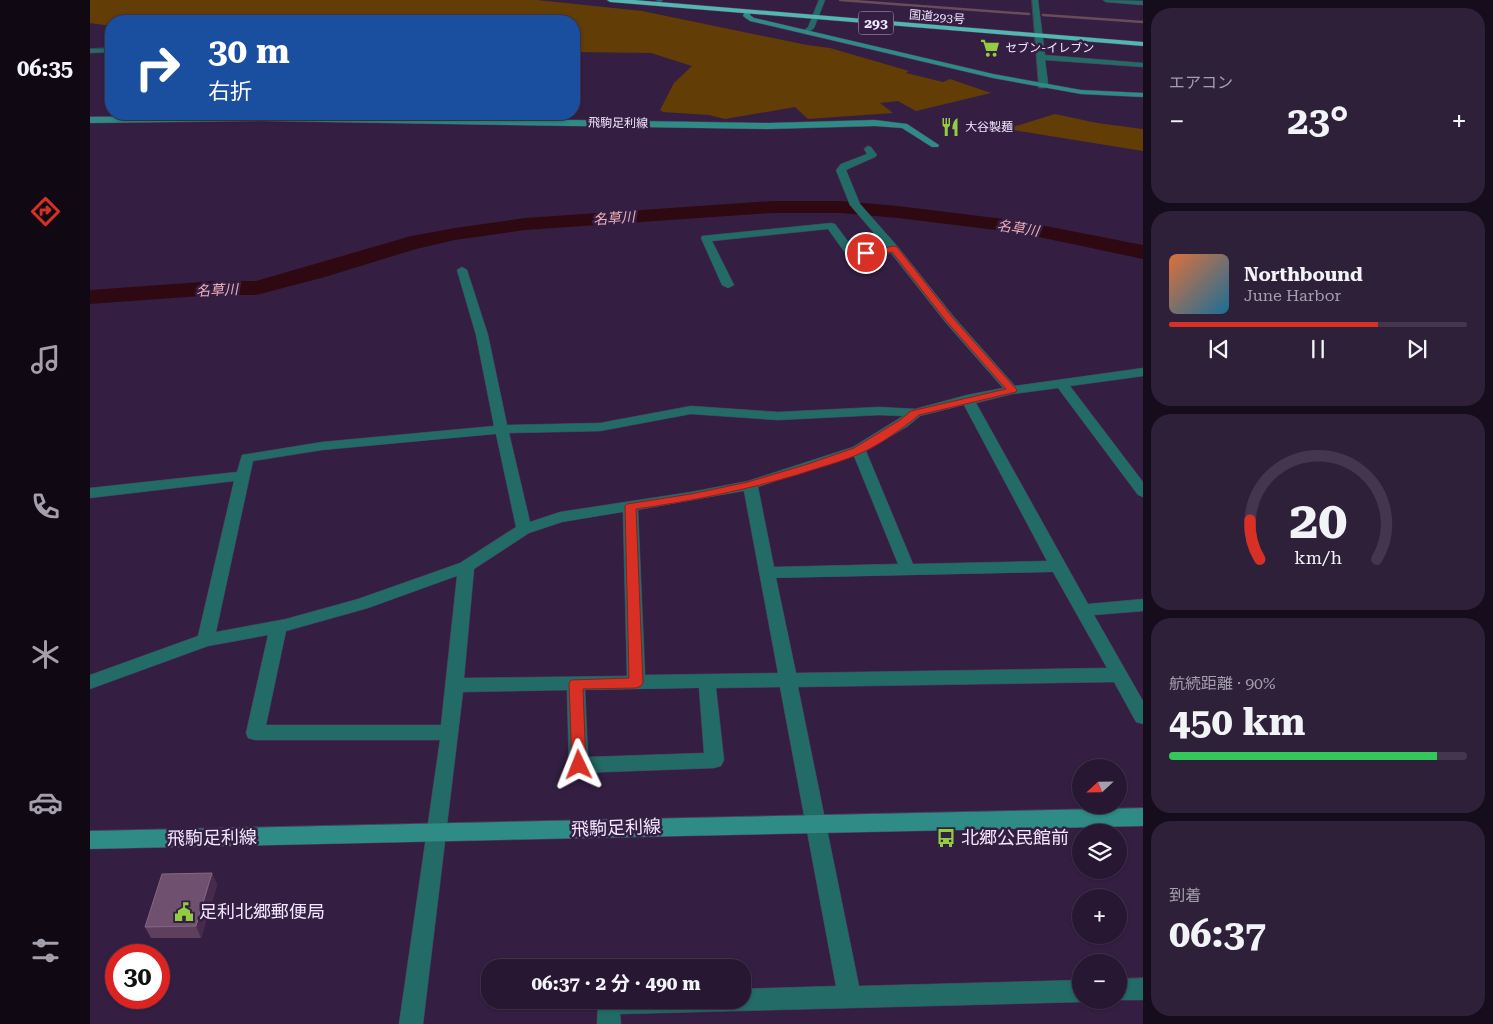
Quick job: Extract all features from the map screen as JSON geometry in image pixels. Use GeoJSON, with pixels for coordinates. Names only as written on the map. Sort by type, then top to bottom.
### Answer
{"type":"FeatureCollection","features":[{"type":"Feature","properties":{"kind":"highway","name":"国道293号"},"geometry":{"type":"LineString","coordinates":[[610,0],[1143,44]]}},
{"type":"Feature","properties":{"kind":"highway","name":"国道293号"},"geometry":{"type":"LineString","coordinates":[[648,0],[815,16]]}},
{"type":"Feature","properties":{"kind":"highway","name":"国道293号"},"geometry":{"type":"LineString","coordinates":[[1038,34],[1143,40]]}},
{"type":"Feature","properties":{"kind":"main road"},"geometry":{"type":"LineString","coordinates":[[747,12],[746,16],[752,20],[807,31],[948,67],[1081,92],[1143,95]]}},
{"type":"Feature","properties":{"kind":"main road","name":"飛駒足利線"},"geometry":{"type":"LineString","coordinates":[[90,120],[105,120]]}},
{"type":"Feature","properties":{"kind":"main road","name":"飛駒足利線"},"geometry":{"type":"LineString","coordinates":[[567,120],[769,126],[875,123],[904,126],[935,145]]}},
{"type":"Feature","properties":{"kind":"main road","name":"飛駒足利線"},"geometry":{"type":"LineString","coordinates":[[90,840],[436,833],[816,822],[1143,817]]}},
{"type":"Feature","properties":{"kind":"street"},"geometry":{"type":"LineString","coordinates":[[807,31],[811,28],[822,0]]}},
{"type":"Feature","properties":{"kind":"street"},"geometry":{"type":"LineString","coordinates":[[1035,0],[1044,83],[1042,86]]}},
{"type":"Feature","properties":{"kind":"street"},"geometry":{"type":"LineString","coordinates":[[1106,0],[1143,3]]}},
{"type":"Feature","properties":{"kind":"street"},"geometry":{"type":"LineString","coordinates":[[90,50],[105,50]]}},
{"type":"Feature","properties":{"kind":"street"},"geometry":{"type":"LineString","coordinates":[[1041,57],[1143,65]]}},
{"type":"Feature","properties":{"kind":"street"},"geometry":{"type":"LineString","coordinates":[[868,149],[872,155],[866,159],[844,166],[841,170],[855,205],[894,249],[950,320],[1012,390]]}},
{"type":"Feature","properties":{"kind":"street"},"geometry":{"type":"LineString","coordinates":[[728,285],[706,238],[831,226],[852,255],[894,249]]}},
{"type":"Feature","properties":{"kind":"street"},"geometry":{"type":"LineString","coordinates":[[462,270],[482,335],[524,529]]}},
{"type":"Feature","properties":{"kind":"street"},"geometry":{"type":"LineString","coordinates":[[206,640],[247,458],[322,446],[501,429],[600,427],[691,410],[778,416],[879,411],[915,413],[967,399],[1012,390],[1143,372]]}},
{"type":"Feature","properties":{"kind":"street"},"geometry":{"type":"LineString","coordinates":[[1060,382],[1143,492]]}},
{"type":"Feature","properties":{"kind":"street"},"geometry":{"type":"LineString","coordinates":[[967,399],[1082,610],[1143,716]]}},
{"type":"Feature","properties":{"kind":"street"},"geometry":{"type":"LineString","coordinates":[[90,682],[206,640],[278,627],[362,604],[466,567],[524,529],[560,517],[691,497],[750,485],[858,450],[903,423],[915,413]]}},
{"type":"Feature","properties":{"kind":"street"},"geometry":{"type":"LineString","coordinates":[[858,450],[908,570]]}},
{"type":"Feature","properties":{"kind":"street"},"geometry":{"type":"LineString","coordinates":[[90,493],[243,476]]}},
{"type":"Feature","properties":{"kind":"street"},"geometry":{"type":"LineString","coordinates":[[750,485],[850,997]]}},
{"type":"Feature","properties":{"kind":"street"},"geometry":{"type":"LineString","coordinates":[[630,506],[636,683]]}},
{"type":"Feature","properties":{"kind":"street"},"geometry":{"type":"LineString","coordinates":[[767,573],[1058,566]]}},
{"type":"Feature","properties":{"kind":"street"},"geometry":{"type":"LineString","coordinates":[[411,1024],[450,732],[466,567]]}},
{"type":"Feature","properties":{"kind":"street"},"geometry":{"type":"LineString","coordinates":[[1082,610],[1143,605]]}},
{"type":"Feature","properties":{"kind":"street"},"geometry":{"type":"LineString","coordinates":[[278,627],[255,733],[450,732]]}},
{"type":"Feature","properties":{"kind":"street"},"geometry":{"type":"LineString","coordinates":[[454,685],[1119,675]]}},
{"type":"Feature","properties":{"kind":"street"},"geometry":{"type":"LineString","coordinates":[[576,684],[579,765],[714,760],[707,682]]}},
{"type":"Feature","properties":{"kind":"street"},"geometry":{"type":"LineString","coordinates":[[1127,990],[1143,990]]}},
{"type":"Feature","properties":{"kind":"street"},"geometry":{"type":"LineString","coordinates":[[751,1000],[1072,991]]}},
{"type":"Feature","properties":{"kind":"street"},"geometry":{"type":"LineString","coordinates":[[608,1009],[609,1024]]}},
{"type":"Feature","properties":{"kind":"shaded area"},"geometry":{"type":"Polygon","coordinates":[[[90,0],[537,0],[642,11],[830,48],[909,71],[906,73],[943,82],[950,79],[991,93],[916,111],[898,101],[880,103],[893,113],[808,119],[795,107],[725,119],[709,115],[663,112],[660,110],[674,83],[692,66],[651,53],[580,52],[580,15],[105,15],[105,25],[90,23],[90,0]]]}},
{"type":"Feature","properties":{"kind":"shaded area"},"geometry":{"type":"Polygon","coordinates":[[[1055,114],[1097,123],[1143,129],[1143,151],[1006,129],[1055,114]]]}},
{"type":"Feature","properties":{"kind":"building","name":"足利北郷郵便局"},"geometry":{"type":"Polygon","coordinates":[[[212,873],[196,926],[145,927],[162,874],[212,873]]]}},
{"type":"Feature","properties":{"kind":"waterway"},"geometry":{"type":"LineString","coordinates":[[840,0],[1029,14]]}},
{"type":"Feature","properties":{"kind":"waterway"},"geometry":{"type":"LineString","coordinates":[[1043,15],[1143,22]]}},
{"type":"Feature","properties":{"kind":"waterway","name":"名草川"},"geometry":{"type":"LineString","coordinates":[[90,297],[215,288],[256,288],[317,272],[411,243],[455,234],[525,224],[772,207],[840,207],[898,212],[1020,227],[1143,252]]}},
{"type":"Feature","properties":{"kind":"place","name":"セブン-イレブン"},"geometry":{"type":"Point","coordinates":[990,48]}},
{"type":"Feature","properties":{"kind":"place","name":"大谷製麺"},"geometry":{"type":"Point","coordinates":[950,127]}},
{"type":"Feature","properties":{"kind":"place","name":"北郷公民館前"},"geometry":{"type":"Point","coordinates":[946,838]}},
{"type":"Feature","properties":{"kind":"place","name":"足利北郷郵便局"},"geometry":{"type":"Point","coordinates":[184,912]}},
{"type":"Feature","properties":{"kind":"route"},"geometry":{"type":"LineString","coordinates":[[579,765],[576,684],[636,683],[630,506],[691,497],[750,485],[858,450],[903,423],[915,413],[967,399],[1012,390],[950,320],[894,249],[866,253]]}}]}
